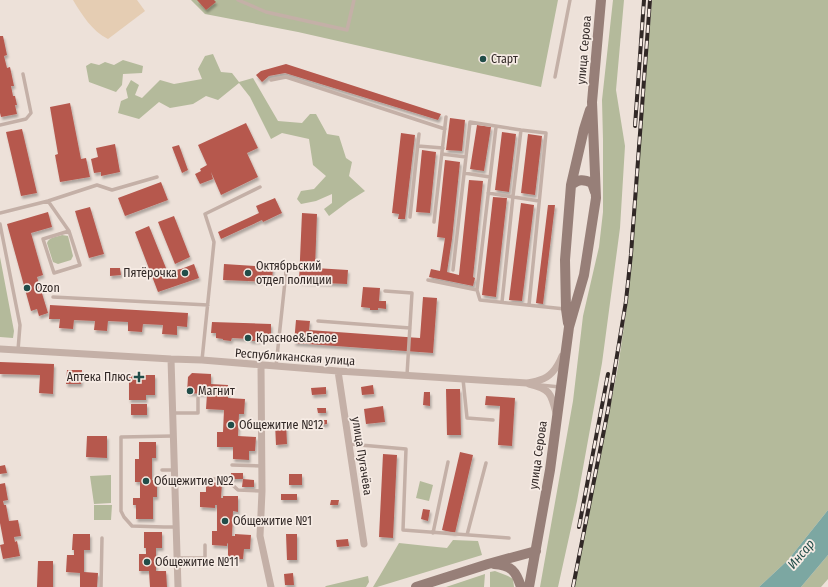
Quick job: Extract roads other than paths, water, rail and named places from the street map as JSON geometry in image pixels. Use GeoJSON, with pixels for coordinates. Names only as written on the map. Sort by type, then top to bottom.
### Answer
{"type":"FeatureCollection","features":[{"type":"Feature","properties":{"kind":"street","name":"улица Серова"},"geometry":{"type":"LineString","coordinates":[[530,587],[550,470],[569,327],[584,275],[596,198],[592,102],[601,0]]}},
{"type":"Feature","properties":{"kind":"street","name":"улица Серова"},"geometry":{"type":"LineString","coordinates":[[569,327],[566,309],[565,260],[570,185],[592,102]]}},
{"type":"Feature","properties":{"kind":"street"},"geometry":{"type":"LineString","coordinates":[[570,185],[577,180],[586,180],[592,183],[596,198]]}},
{"type":"Feature","properties":{"kind":"street","name":"Республиканская улица"},"geometry":{"type":"LineString","coordinates":[[0,349],[202,360],[338,371],[527,383],[542,380],[550,374],[559,364],[567,342]]}},
{"type":"Feature","properties":{"kind":"street"},"geometry":{"type":"LineString","coordinates":[[172,359],[178,587]]}},
{"type":"Feature","properties":{"kind":"street"},"geometry":{"type":"LineString","coordinates":[[261,365],[262,492],[260,536],[271,587]]}},
{"type":"Feature","properties":{"kind":"street","name":"улица Пугачёва"},"geometry":{"type":"LineString","coordinates":[[338,371],[364,544]]}},
{"type":"Feature","properties":{"kind":"street"},"geometry":{"type":"LineString","coordinates":[[527,383],[540,386],[547,390],[552,398],[557,418]]}},
{"type":"Feature","properties":{"kind":"street"},"geometry":{"type":"LineString","coordinates":[[511,558],[523,551],[528,546],[540,526]]}},
{"type":"Feature","properties":{"kind":"street"},"geometry":{"type":"LineString","coordinates":[[416,587],[536,550]]}},
{"type":"Feature","properties":{"kind":"street"},"geometry":{"type":"LineString","coordinates":[[488,564],[501,565],[515,571],[521,587]]}},
{"type":"Feature","properties":{"kind":"lane"},"geometry":{"type":"LineString","coordinates":[[238,0],[266,12],[347,30],[354,0]]}},
{"type":"Feature","properties":{"kind":"lane"},"geometry":{"type":"LineString","coordinates":[[555,77],[570,0]]}},
{"type":"Feature","properties":{"kind":"lane"},"geometry":{"type":"LineString","coordinates":[[0,125],[26,119],[31,114],[23,74]]}},
{"type":"Feature","properties":{"kind":"lane"},"geometry":{"type":"LineString","coordinates":[[271,80],[286,77],[445,129]]}},
{"type":"Feature","properties":{"kind":"lane"},"geometry":{"type":"LineString","coordinates":[[434,222],[446,117]]}},
{"type":"Feature","properties":{"kind":"lane"},"geometry":{"type":"LineString","coordinates":[[454,270],[470,122],[546,133],[529,305]]}},
{"type":"Feature","properties":{"kind":"lane"},"geometry":{"type":"LineString","coordinates":[[496,126],[477,290],[480,300],[566,309]]}},
{"type":"Feature","properties":{"kind":"lane"},"geometry":{"type":"LineString","coordinates":[[502,302],[521,130]]}},
{"type":"Feature","properties":{"kind":"lane"},"geometry":{"type":"LineString","coordinates":[[410,217],[419,134]]}},
{"type":"Feature","properties":{"kind":"lane"},"geometry":{"type":"LineString","coordinates":[[418,146],[443,148]]}},
{"type":"Feature","properties":{"kind":"lane"},"geometry":{"type":"LineString","coordinates":[[442,154],[466,158]]}},
{"type":"Feature","properties":{"kind":"lane"},"geometry":{"type":"LineString","coordinates":[[464,173],[490,177]]}},
{"type":"Feature","properties":{"kind":"lane"},"geometry":{"type":"LineString","coordinates":[[0,213],[48,201],[97,185],[112,190],[157,177]]}},
{"type":"Feature","properties":{"kind":"lane"},"geometry":{"type":"LineString","coordinates":[[202,360],[214,242],[205,214],[260,188]]}},
{"type":"Feature","properties":{"kind":"lane"},"geometry":{"type":"LineString","coordinates":[[488,193],[539,201]]}},
{"type":"Feature","properties":{"kind":"lane"},"geometry":{"type":"LineString","coordinates":[[48,201],[69,231],[80,265],[54,273],[43,239],[69,231]]}},
{"type":"Feature","properties":{"kind":"lane"},"geometry":{"type":"LineString","coordinates":[[0,224],[20,325],[18,350]]}},
{"type":"Feature","properties":{"kind":"lane"},"geometry":{"type":"LineString","coordinates":[[276,366],[286,272]]}},
{"type":"Feature","properties":{"kind":"lane"},"geometry":{"type":"LineString","coordinates":[[428,280],[477,290]]}},
{"type":"Feature","properties":{"kind":"lane"},"geometry":{"type":"LineString","coordinates":[[385,291],[412,293],[407,375]]}},
{"type":"Feature","properties":{"kind":"lane"},"geometry":{"type":"LineString","coordinates":[[53,296],[208,305]]}},
{"type":"Feature","properties":{"kind":"lane"},"geometry":{"type":"LineString","coordinates":[[318,321],[410,328]]}},
{"type":"Feature","properties":{"kind":"lane"},"geometry":{"type":"LineString","coordinates":[[463,379],[467,418],[493,420]]}},
{"type":"Feature","properties":{"kind":"lane"},"geometry":{"type":"LineString","coordinates":[[527,383],[561,387]]}},
{"type":"Feature","properties":{"kind":"lane"},"geometry":{"type":"LineString","coordinates":[[173,413],[198,413],[198,398]]}},
{"type":"Feature","properties":{"kind":"lane"},"geometry":{"type":"LineString","coordinates":[[174,436],[121,437],[122,511],[124,517],[132,526],[164,528],[176,527]]}},
{"type":"Feature","properties":{"kind":"lane"},"geometry":{"type":"LineString","coordinates":[[349,444],[406,449],[403,530],[509,538]]}},
{"type":"Feature","properties":{"kind":"lane"},"geometry":{"type":"LineString","coordinates":[[433,533],[448,462]]}},
{"type":"Feature","properties":{"kind":"lane"},"geometry":{"type":"LineString","coordinates":[[467,535],[486,464]]}},
{"type":"Feature","properties":{"kind":"lane"},"geometry":{"type":"LineString","coordinates":[[232,465],[262,466]]}},
{"type":"Feature","properties":{"kind":"lane"},"geometry":{"type":"LineString","coordinates":[[162,470],[175,470]]}},
{"type":"Feature","properties":{"kind":"lane"},"geometry":{"type":"LineString","coordinates":[[202,479],[226,479],[238,490],[262,492]]}},
{"type":"Feature","properties":{"kind":"lane"},"geometry":{"type":"LineString","coordinates":[[101,587],[102,538]]}},
{"type":"Feature","properties":{"kind":"lane"},"geometry":{"type":"LineString","coordinates":[[177,558],[205,558],[205,545]]}},
{"type":"Feature","properties":{"kind":"water","name":"Инсар"},"geometry":{"type":"Polygon","coordinates":[[[828,510],[828,555],[801,587],[759,587],[788,560],[828,510]]]}},
{"type":"Feature","properties":{"kind":"railway"},"geometry":{"type":"LineString","coordinates":[[635,126],[644,0]]}},
{"type":"Feature","properties":{"kind":"railway"},"geometry":{"type":"LineString","coordinates":[[573,587],[608,410],[626,301],[631,254],[650,0]]}},
{"type":"Feature","properties":{"kind":"railway"},"geometry":{"type":"LineString","coordinates":[[579,527],[608,374]]}},
{"type":"Feature","properties":{"kind":"place","name":"Старт"},"geometry":{"type":"Point","coordinates":[483,59]}},
{"type":"Feature","properties":{"kind":"place","name":"Пятёрочка"},"geometry":{"type":"Point","coordinates":[185,273]}},
{"type":"Feature","properties":{"kind":"place","name":"Октябрьский отдел полиции"},"geometry":{"type":"Point","coordinates":[248,273]}},
{"type":"Feature","properties":{"kind":"place","name":"Ozon"},"geometry":{"type":"Point","coordinates":[27,288]}},
{"type":"Feature","properties":{"kind":"place","name":"Красное&Белое"},"geometry":{"type":"Point","coordinates":[248,338]}},
{"type":"Feature","properties":{"kind":"place","name":"Аптека Плюс"},"geometry":{"type":"Point","coordinates":[139,377]}},
{"type":"Feature","properties":{"kind":"place","name":"Магнит"},"geometry":{"type":"Point","coordinates":[190,391]}},
{"type":"Feature","properties":{"kind":"place","name":"Общежитие №12"},"geometry":{"type":"Point","coordinates":[231,425]}},
{"type":"Feature","properties":{"kind":"place","name":"Общежитие №2"},"geometry":{"type":"Point","coordinates":[146,481]}},
{"type":"Feature","properties":{"kind":"place","name":"Общежитие №1"},"geometry":{"type":"Point","coordinates":[225,521]}},
{"type":"Feature","properties":{"kind":"place","name":"Общежитие №11"},"geometry":{"type":"Point","coordinates":[147,562]}}]}
